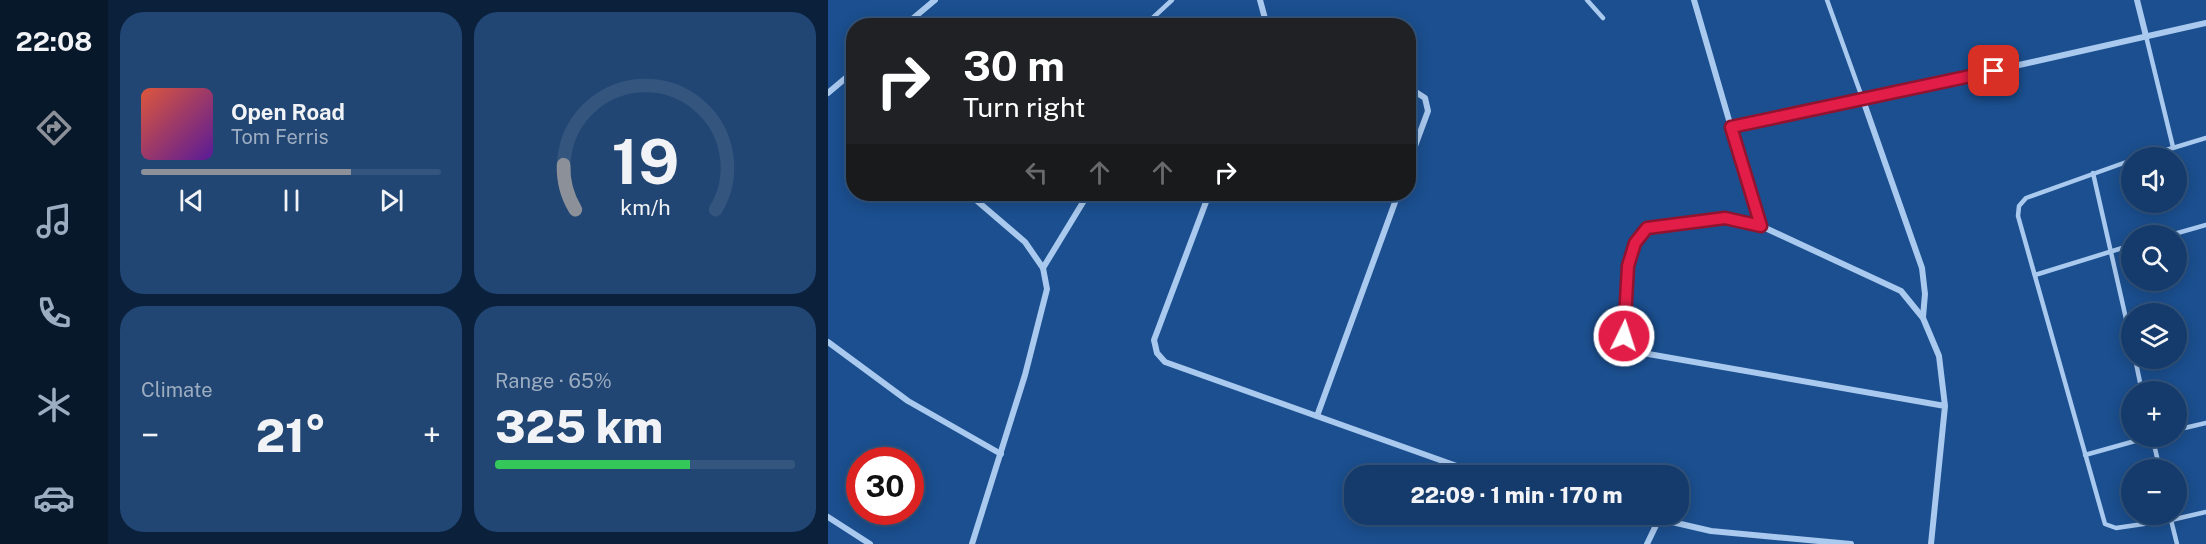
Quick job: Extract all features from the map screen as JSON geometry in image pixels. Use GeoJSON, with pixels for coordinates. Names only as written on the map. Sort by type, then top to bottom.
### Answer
{"type":"FeatureCollection","features":[{"type":"Feature","properties":{"kind":"street"},"geometry":{"type":"LineString","coordinates":[[914,18],[935,0]]}},
{"type":"Feature","properties":{"kind":"street"},"geometry":{"type":"LineString","coordinates":[[1260,0],[1265,18]]}},
{"type":"Feature","properties":{"kind":"street"},"geometry":{"type":"LineString","coordinates":[[1694,0],[1761,226]]}},
{"type":"Feature","properties":{"kind":"street"},"geometry":{"type":"LineString","coordinates":[[2137,0],[2146,36]]}},
{"type":"Feature","properties":{"kind":"street"},"geometry":{"type":"LineString","coordinates":[[1731,127],[1863,100],[2206,23]]}},
{"type":"Feature","properties":{"kind":"street"},"geometry":{"type":"LineString","coordinates":[[828,93],[846,78]]}},
{"type":"Feature","properties":{"kind":"street"},"geometry":{"type":"LineString","coordinates":[[1416,92],[1425,98],[1428,111],[1416,143]]}},
{"type":"Feature","properties":{"kind":"street"},"geometry":{"type":"LineString","coordinates":[[1863,100],[1922,268],[1925,294],[1923,318]]}},
{"type":"Feature","properties":{"kind":"street"},"geometry":{"type":"LineString","coordinates":[[972,544],[1025,375],[1047,289],[1043,268],[1025,242],[977,201]]}},
{"type":"Feature","properties":{"kind":"street"},"geometry":{"type":"LineString","coordinates":[[1043,268],[1084,201]]}},
{"type":"Feature","properties":{"kind":"street"},"geometry":{"type":"LineString","coordinates":[[1206,201],[1154,339],[1157,353],[1165,362],[1454,465]]}},
{"type":"Feature","properties":{"kind":"street"},"geometry":{"type":"LineString","coordinates":[[1317,416],[1395,201]]}},
{"type":"Feature","properties":{"kind":"street"},"geometry":{"type":"LineString","coordinates":[[1931,544],[1945,406],[1939,356],[1923,318],[1901,291],[1761,226],[1725,218],[1647,228],[1635,243],[1628,266],[1624,336],[1628,348],[1637,352],[1945,406]]}},
{"type":"Feature","properties":{"kind":"street"},"geometry":{"type":"LineString","coordinates":[[828,342],[908,401],[1001,454]]}},
{"type":"Feature","properties":{"kind":"street"},"geometry":{"type":"LineString","coordinates":[[828,517],[870,544]]}},
{"type":"Feature","properties":{"kind":"street"},"geometry":{"type":"LineString","coordinates":[[1647,544],[1656,525]]}},
{"type":"Feature","properties":{"kind":"street"},"geometry":{"type":"LineString","coordinates":[[1685,525],[1778,541],[1851,544]]}},
{"type":"Feature","properties":{"kind":"lane"},"geometry":{"type":"LineString","coordinates":[[1153,18],[1172,0]]}},
{"type":"Feature","properties":{"kind":"lane"},"geometry":{"type":"LineString","coordinates":[[1587,0],[1603,18]]}},
{"type":"Feature","properties":{"kind":"lane"},"geometry":{"type":"LineString","coordinates":[[1827,0],[1863,100]]}},
{"type":"Feature","properties":{"kind":"lane"},"geometry":{"type":"LineString","coordinates":[[2146,36],[2173,147],[2206,138]]}},
{"type":"Feature","properties":{"kind":"lane"},"geometry":{"type":"LineString","coordinates":[[2121,164],[2026,198],[2019,206],[2018,216],[2105,524],[2116,528],[2132,525]]}},
{"type":"Feature","properties":{"kind":"lane"},"geometry":{"type":"LineString","coordinates":[[2093,173],[2122,303]]}},
{"type":"Feature","properties":{"kind":"lane"},"geometry":{"type":"LineString","coordinates":[[2187,230],[2206,225]]}},
{"type":"Feature","properties":{"kind":"lane"},"geometry":{"type":"LineString","coordinates":[[2035,275],[2121,248]]}},
{"type":"Feature","properties":{"kind":"lane"},"geometry":{"type":"LineString","coordinates":[[2187,427],[2206,423]]}},
{"type":"Feature","properties":{"kind":"lane"},"geometry":{"type":"LineString","coordinates":[[2085,454],[2121,444]]}},
{"type":"Feature","properties":{"kind":"lane"},"geometry":{"type":"LineString","coordinates":[[2187,515],[2206,512]]}},
{"type":"Feature","properties":{"kind":"lane"},"geometry":{"type":"LineString","coordinates":[[2173,525],[2177,544]]}},
{"type":"Feature","properties":{"kind":"route"},"geometry":{"type":"LineString","coordinates":[[1624,336],[1628,266],[1635,243],[1647,228],[1725,218],[1761,226],[1731,127],[1994,71]]}}]}
